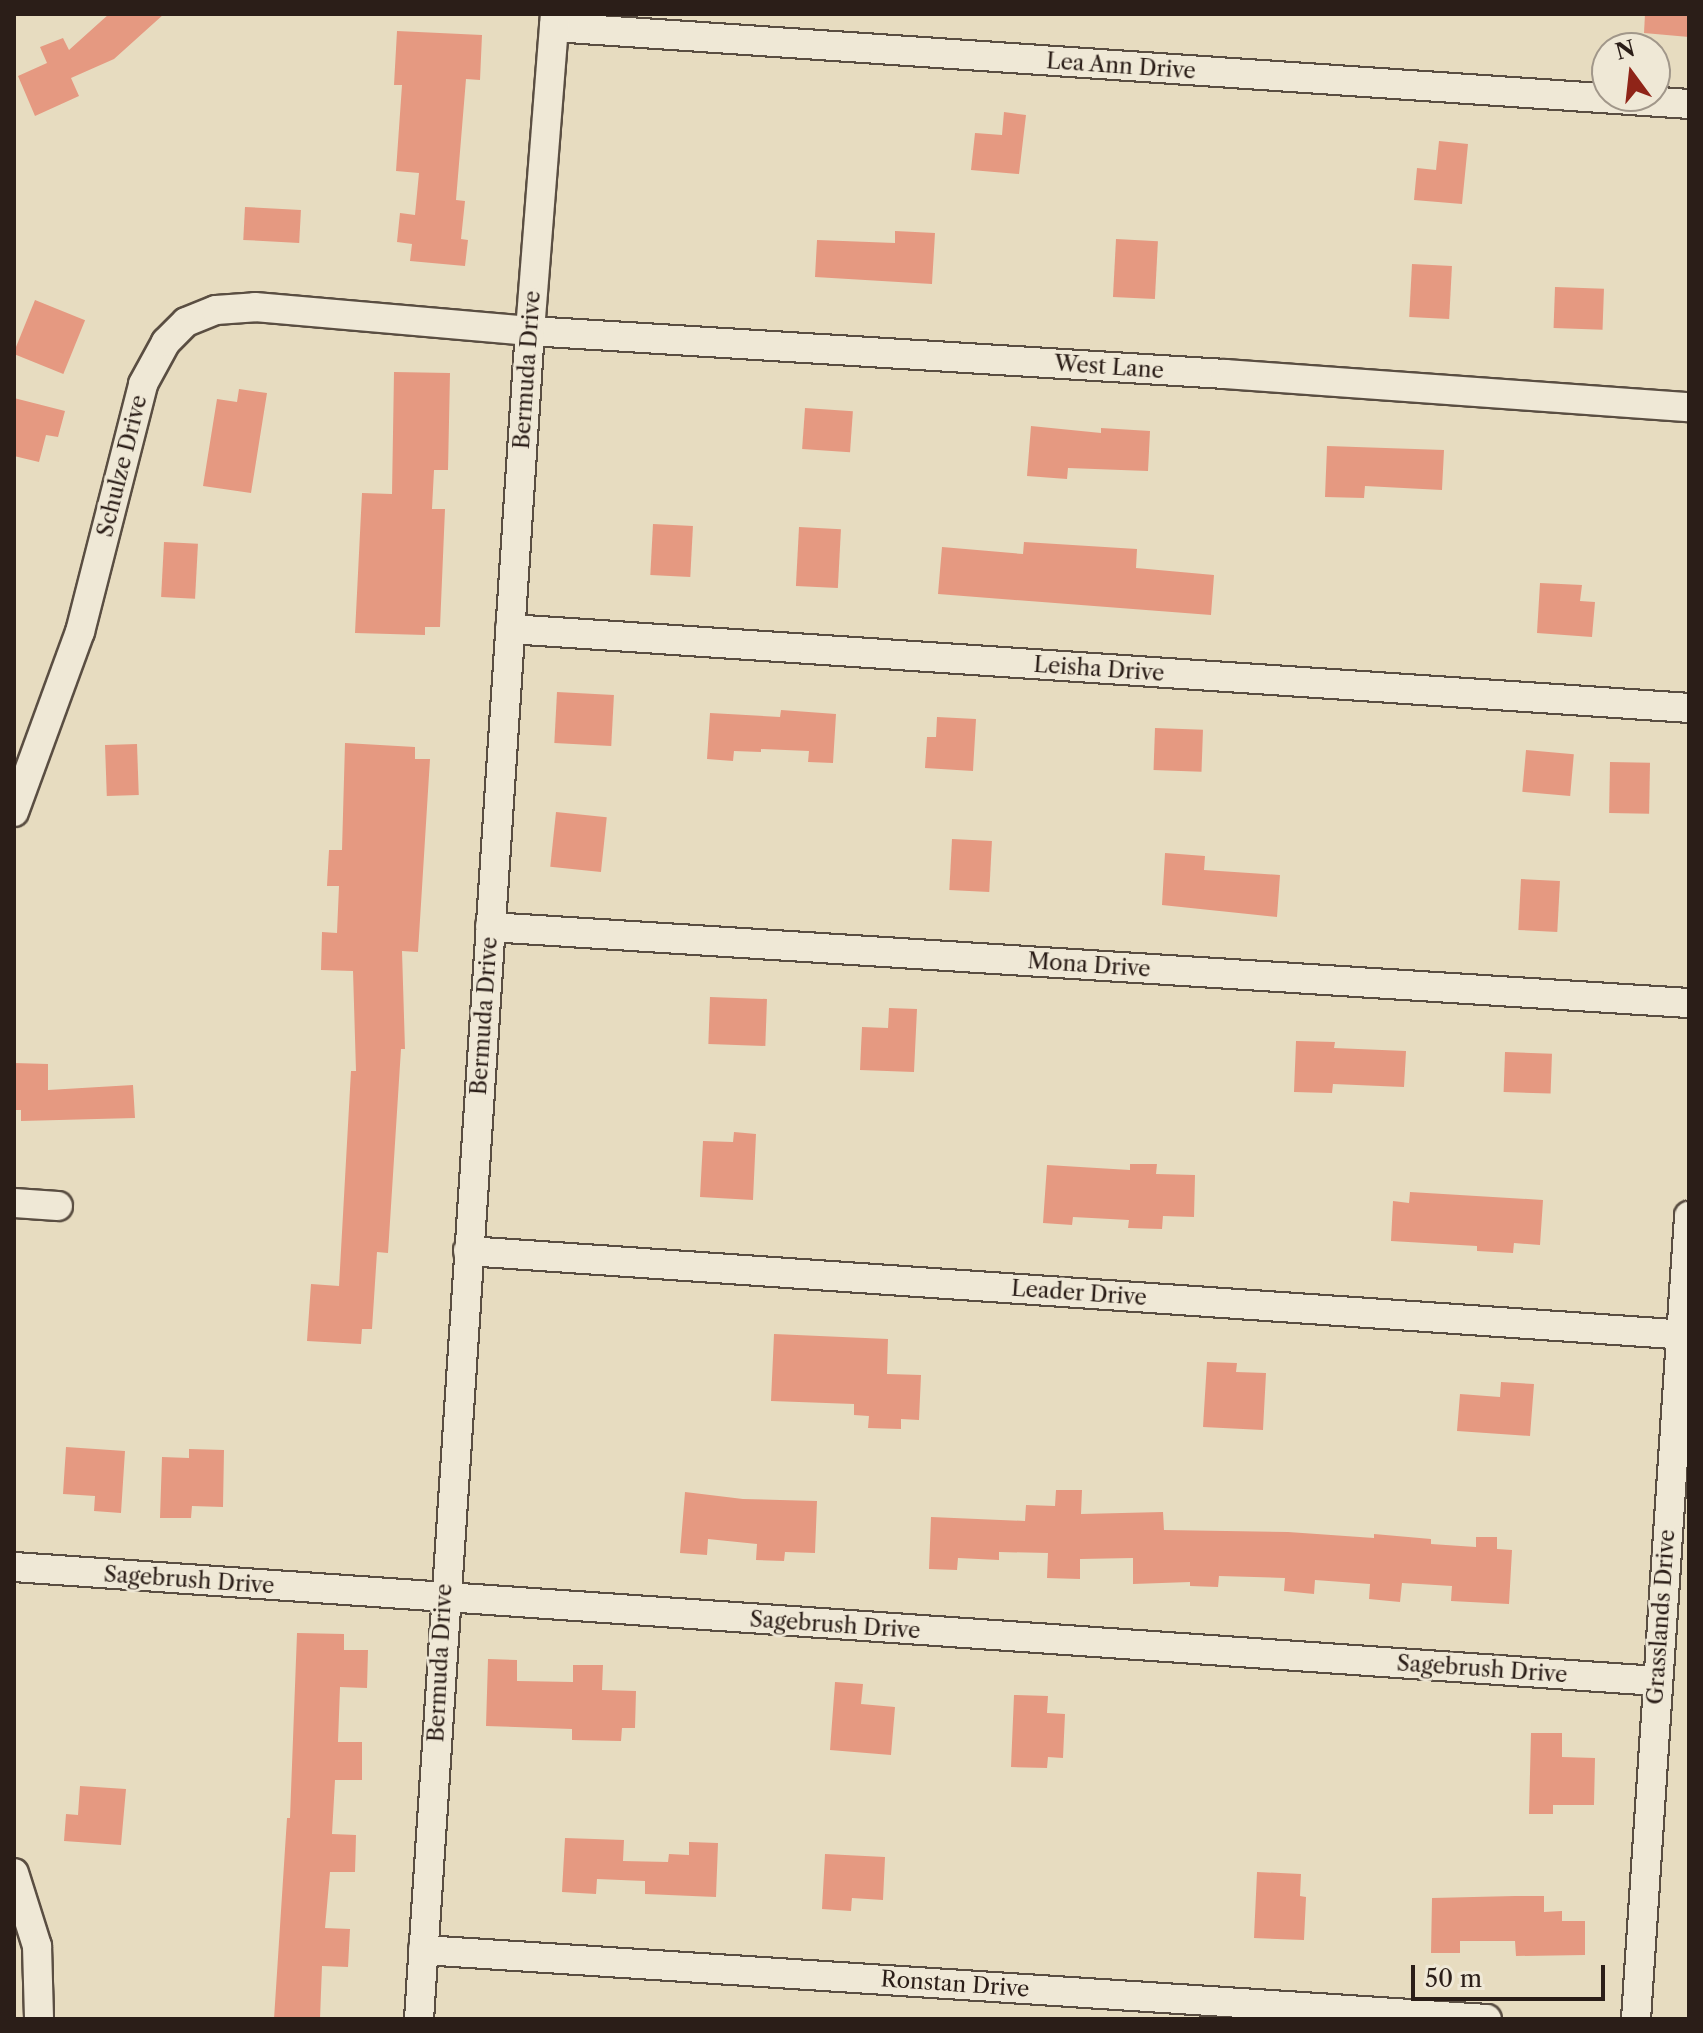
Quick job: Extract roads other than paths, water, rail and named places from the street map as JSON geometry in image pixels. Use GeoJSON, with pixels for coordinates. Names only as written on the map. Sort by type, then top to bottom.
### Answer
{"type":"FeatureCollection","features":[{"type":"Feature","properties":{"kind":"street","name":"Lea Ann Drive"},"geometry":{"type":"LineString","coordinates":[[554,20],[1689,104]]}},
{"type":"Feature","properties":{"kind":"street","name":"Bermuda Drive"},"geometry":{"type":"LineString","coordinates":[[419,2019],[444,1598],[554,20]]}},
{"type":"Feature","properties":{"kind":"street","name":"Schulze Drive"},"geometry":{"type":"LineString","coordinates":[[14,812],[80,632],[143,384],[166,342],[186,322],[216,310],[255,307],[530,331]]}},
{"type":"Feature","properties":{"kind":"street","name":"West Lane"},"geometry":{"type":"LineString","coordinates":[[530,331],[1240,375],[1689,407]]}},
{"type":"Feature","properties":{"kind":"street","name":"Leisha Drive"},"geometry":{"type":"LineString","coordinates":[[510,629],[1689,708]]}},
{"type":"Feature","properties":{"kind":"street","name":"Mona Drive"},"geometry":{"type":"LineString","coordinates":[[490,927],[1689,1003]]}},
{"type":"Feature","properties":{"kind":"street"},"geometry":{"type":"LineString","coordinates":[[14,1203],[58,1206]]}},
{"type":"Feature","properties":{"kind":"street","name":"Grasslands Drive"},"geometry":{"type":"LineString","coordinates":[[1636,2019],[1657,1681],[1684,1335],[1689,1216]]}},
{"type":"Feature","properties":{"kind":"street","name":"Leader Drive"},"geometry":{"type":"LineString","coordinates":[[468,1251],[1684,1335]]}},
{"type":"Feature","properties":{"kind":"street","name":"Sagebrush Drive"},"geometry":{"type":"LineString","coordinates":[[14,1567],[1657,1681]]}},
{"type":"Feature","properties":{"kind":"street"},"geometry":{"type":"LineString","coordinates":[[14,1873],[37,1946],[39,2019]]}},
{"type":"Feature","properties":{"kind":"street","name":"Ronstan Drive"},"geometry":{"type":"LineString","coordinates":[[423,1950],[1487,2019]]}}]}
